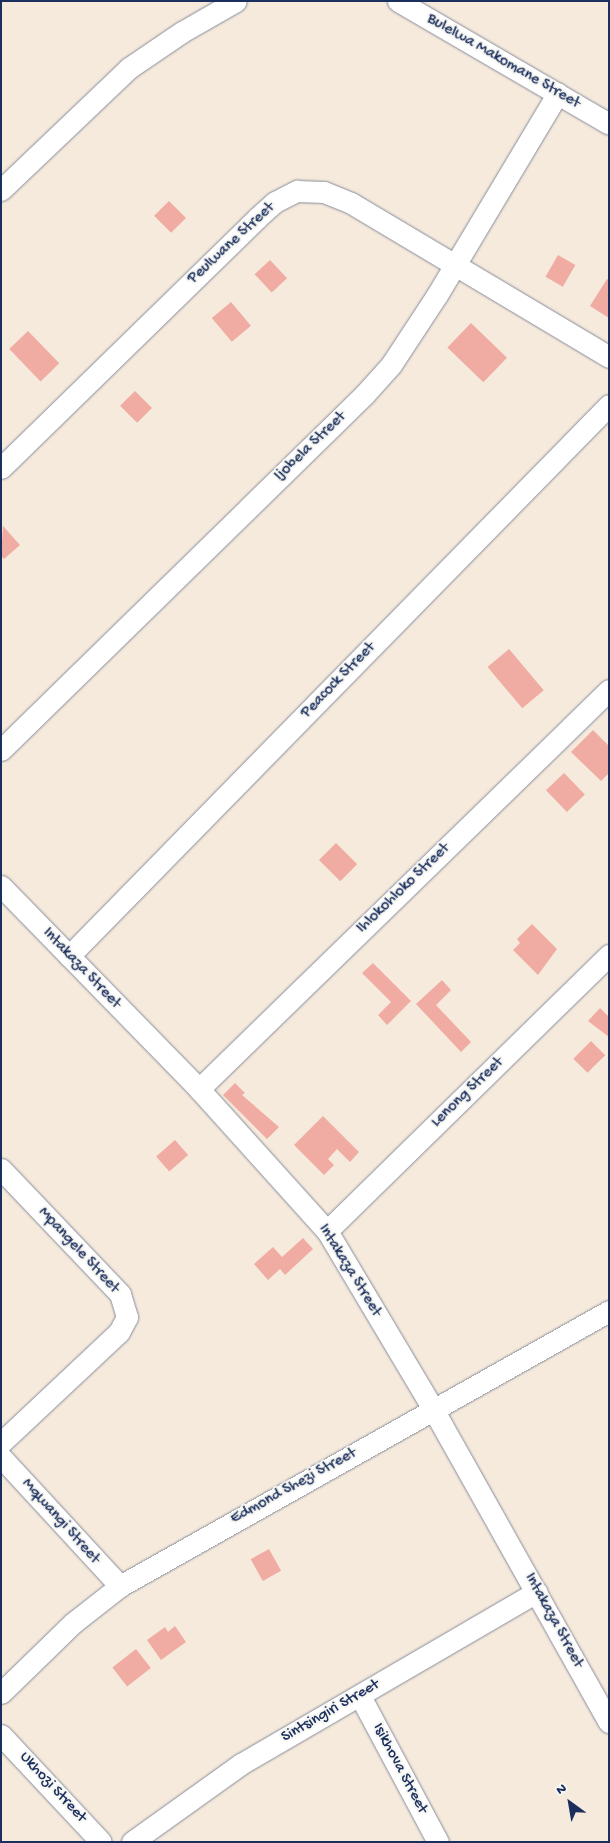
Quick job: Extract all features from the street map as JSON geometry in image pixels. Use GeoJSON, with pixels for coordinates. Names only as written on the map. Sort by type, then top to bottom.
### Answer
{"type":"FeatureCollection","features":[{"type":"Feature","properties":{"kind":"street"},"geometry":{"type":"LineString","coordinates":[[1,190],[129,68],[182,32],[236,1]]}},
{"type":"Feature","properties":{"kind":"street","name":"Bulelwa Makomane Street"},"geometry":{"type":"LineString","coordinates":[[398,1],[558,92],[609,124]]}},
{"type":"Feature","properties":{"kind":"street","name":"Ijobela Street"},"geometry":{"type":"LineString","coordinates":[[1,750],[364,395],[412,336],[558,92]]}},
{"type":"Feature","properties":{"kind":"street","name":"Peulwane Street"},"geometry":{"type":"LineString","coordinates":[[1,468],[257,218],[275,202],[297,191],[324,192],[351,203],[454,267],[609,357]]}},
{"type":"Feature","properties":{"kind":"street","name":"Peacock Street"},"geometry":{"type":"LineString","coordinates":[[69,956],[609,405]]}},
{"type":"Feature","properties":{"kind":"street","name":"Ihlokohloko Street"},"geometry":{"type":"LineString","coordinates":[[199,1089],[609,690]]}},
{"type":"Feature","properties":{"kind":"street","name":"Intakaza Street"},"geometry":{"type":"LineString","coordinates":[[1,886],[199,1089],[327,1231],[433,1409],[609,1722]]}},
{"type":"Feature","properties":{"kind":"street","name":"Lenong Street"},"geometry":{"type":"LineString","coordinates":[[327,1231],[609,955]]}},
{"type":"Feature","properties":{"kind":"street","name":"Mpangele Street"},"geometry":{"type":"LineString","coordinates":[[1,1170],[120,1294],[127,1317],[119,1332],[1,1443]]}},
{"type":"Feature","properties":{"kind":"street","name":"Edmond Shezi Street"},"geometry":{"type":"LineString","coordinates":[[1,1693],[73,1623],[120,1586],[433,1409],[608,1314]]}},
{"type":"Feature","properties":{"kind":"street","name":"Mqwangi Street"},"geometry":{"type":"LineString","coordinates":[[1,1457],[120,1586]]}},
{"type":"Feature","properties":{"kind":"street","name":"Sintsingiri Street"},"geometry":{"type":"LineString","coordinates":[[132,1842],[241,1764],[537,1592]]}},
{"type":"Feature","properties":{"kind":"street","name":"Isikhova Street"},"geometry":{"type":"LineString","coordinates":[[360,1696],[438,1842]]}},
{"type":"Feature","properties":{"kind":"street","name":"Ukhozi Street"},"geometry":{"type":"LineString","coordinates":[[1,1735],[101,1842]]}},
{"type":"Feature","properties":{"kind":"building"},"geometry":{"type":"Polygon","coordinates":[[[169,201],[186,218],[171,233],[154,216],[169,201]]]}},
{"type":"Feature","properties":{"kind":"building"},"geometry":{"type":"Polygon","coordinates":[[[558,255],[575,265],[563,287],[546,277],[558,255]]]}},
{"type":"Feature","properties":{"kind":"building"},"geometry":{"type":"Polygon","coordinates":[[[270,260],[287,278],[272,293],[255,274],[270,260]]]}},
{"type":"Feature","properties":{"kind":"building"},"geometry":{"type":"Polygon","coordinates":[[[607,279],[609,280],[609,318],[590,306],[607,279]]]}},
{"type":"Feature","properties":{"kind":"building"},"geometry":{"type":"Polygon","coordinates":[[[231,302],[251,326],[232,342],[212,318],[231,302]]]}},
{"type":"Feature","properties":{"kind":"building"},"geometry":{"type":"Polygon","coordinates":[[[471,323],[507,358],[483,382],[447,347],[471,323]]]}},
{"type":"Feature","properties":{"kind":"building"},"geometry":{"type":"Polygon","coordinates":[[[28,331],[59,363],[41,381],[9,349],[28,331]]]}},
{"type":"Feature","properties":{"kind":"building"},"geometry":{"type":"Polygon","coordinates":[[[135,391],[152,408],[137,423],[120,406],[135,391]]]}},
{"type":"Feature","properties":{"kind":"building"},"geometry":{"type":"Polygon","coordinates":[[[3,526],[20,545],[4,559],[1,556],[3,526]]]}},
{"type":"Feature","properties":{"kind":"building"},"geometry":{"type":"Polygon","coordinates":[[[509,649],[544,690],[522,708],[488,667],[509,649]]]}},
{"type":"Feature","properties":{"kind":"building"},"geometry":{"type":"Polygon","coordinates":[[[593,730],[609,746],[609,773],[601,781],[571,752],[593,730]]]}},
{"type":"Feature","properties":{"kind":"building"},"geometry":{"type":"Polygon","coordinates":[[[564,773],[585,795],[567,812],[546,790],[564,773]]]}},
{"type":"Feature","properties":{"kind":"building"},"geometry":{"type":"Polygon","coordinates":[[[336,843],[357,864],[340,881],[319,860],[336,843]]]}},
{"type":"Feature","properties":{"kind":"building"},"geometry":{"type":"Polygon","coordinates":[[[532,924],[557,949],[538,975],[513,950],[520,943],[517,939],[532,924]]]}},
{"type":"Feature","properties":{"kind":"building"},"geometry":{"type":"Polygon","coordinates":[[[373,963],[411,1001],[387,1025],[378,1015],[391,1002],[362,973],[373,963]]]}},
{"type":"Feature","properties":{"kind":"building"},"geometry":{"type":"Polygon","coordinates":[[[442,980],[451,990],[436,1005],[471,1042],[461,1052],[416,1004],[442,980]]]}},
{"type":"Feature","properties":{"kind":"building"},"geometry":{"type":"Polygon","coordinates":[[[600,1008],[609,1017],[609,1037],[588,1021],[600,1008]]]}},
{"type":"Feature","properties":{"kind":"building"},"geometry":{"type":"Polygon","coordinates":[[[591,1041],[605,1055],[587,1073],[573,1059],[591,1041]]]}},
{"type":"Feature","properties":{"kind":"building"},"geometry":{"type":"Polygon","coordinates":[[[235,1083],[245,1093],[242,1095],[279,1127],[267,1139],[223,1095],[235,1083]]]}},
{"type":"Feature","properties":{"kind":"building"},"geometry":{"type":"Polygon","coordinates":[[[323,1116],[359,1152],[350,1162],[337,1149],[328,1159],[334,1165],[324,1175],[294,1145],[323,1116]]]}},
{"type":"Feature","properties":{"kind":"building"},"geometry":{"type":"Polygon","coordinates":[[[175,1140],[188,1155],[169,1171],[156,1156],[175,1140]]]}},
{"type":"Feature","properties":{"kind":"building"},"geometry":{"type":"Polygon","coordinates":[[[303,1238],[313,1249],[285,1275],[280,1269],[268,1280],[254,1264],[273,1247],[282,1257],[303,1238]]]}},
{"type":"Feature","properties":{"kind":"building"},"geometry":{"type":"Polygon","coordinates":[[[269,1549],[281,1571],[263,1581],[251,1559],[269,1549]]]}},
{"type":"Feature","properties":{"kind":"building"},"geometry":{"type":"Polygon","coordinates":[[[175,1626],[186,1642],[161,1660],[147,1640],[165,1627],[168,1632],[175,1626]]]}},
{"type":"Feature","properties":{"kind":"building"},"geometry":{"type":"Polygon","coordinates":[[[136,1649],[151,1668],[127,1686],[112,1667],[136,1649]]]}}]}
